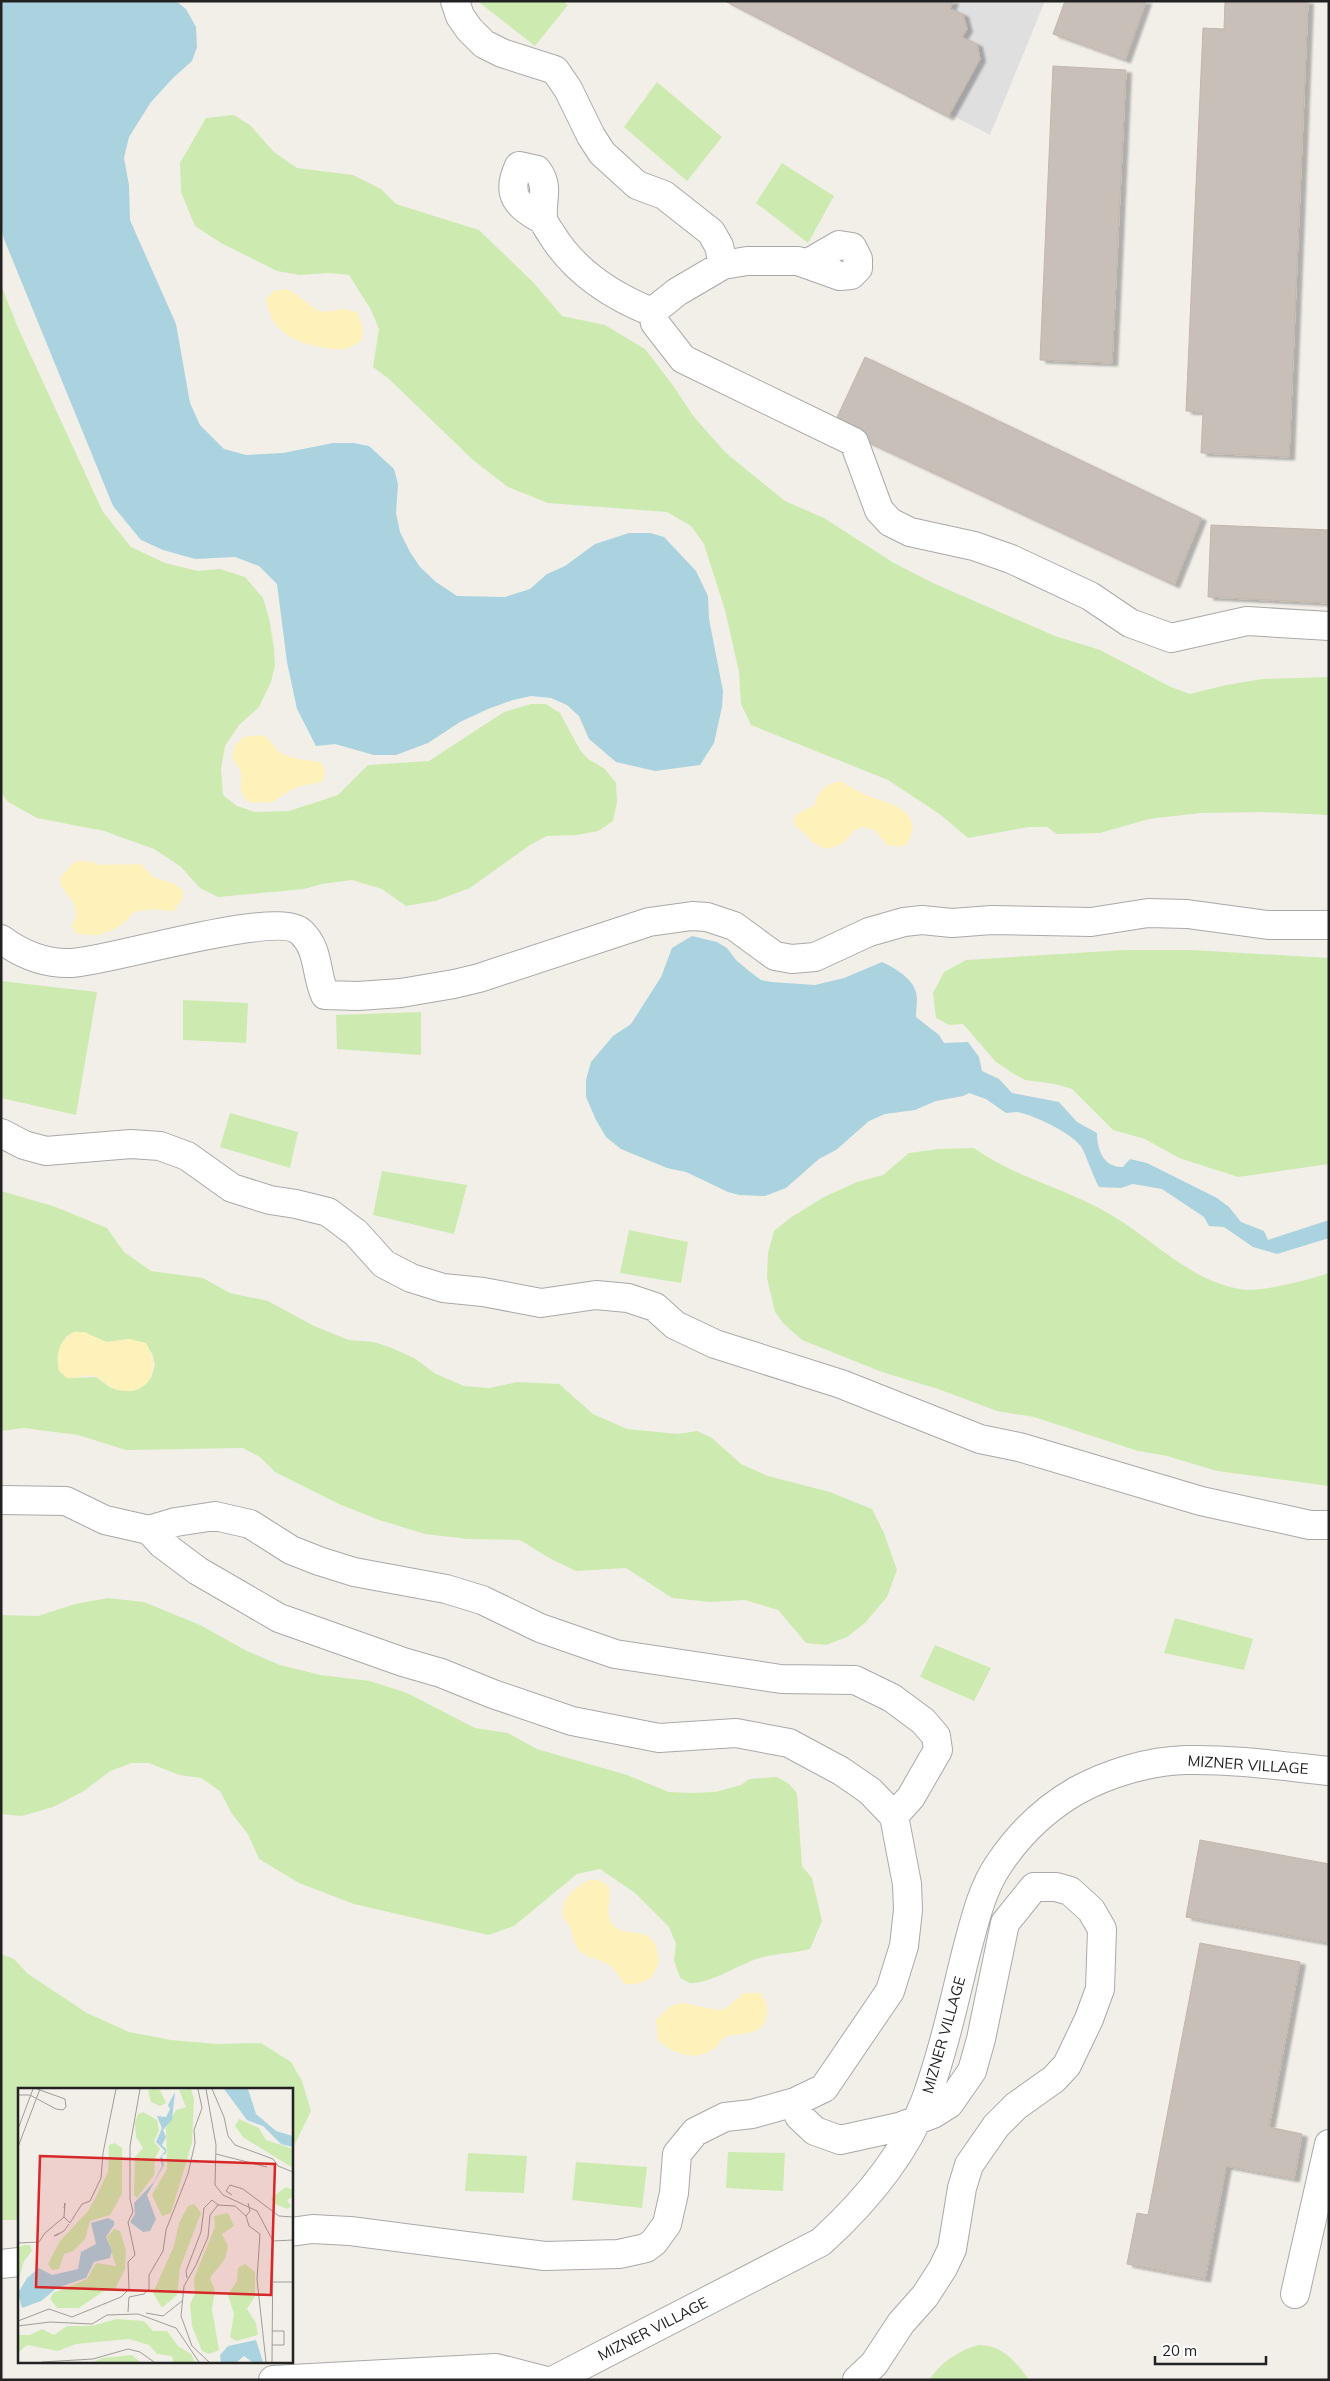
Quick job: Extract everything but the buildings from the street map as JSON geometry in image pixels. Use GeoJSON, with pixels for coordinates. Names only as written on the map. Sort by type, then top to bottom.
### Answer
{"type":"FeatureCollection","features":[{"type":"Feature","properties":{"kind":"street"},"geometry":{"type":"LineString","coordinates":[[455,1],[464,23],[484,44],[502,53],[555,70],[568,89],[590,136],[602,153],[637,185],[664,195],[711,232],[719,246],[723,265]]}},
{"type":"Feature","properties":{"kind":"street"},"geometry":{"type":"LineString","coordinates":[[543,220],[559,247],[578,270],[628,302],[652,312]]}},
{"type":"Feature","properties":{"kind":"street"},"geometry":{"type":"LineString","coordinates":[[652,312],[678,292],[723,265],[747,261],[798,261],[808,263]]}},
{"type":"Feature","properties":{"kind":"street"},"geometry":{"type":"LineString","coordinates":[[652,312],[655,323],[684,359],[854,442],[879,510],[890,522],[910,532],[974,546],[1011,559],[1090,596],[1130,623],[1171,638],[1247,621],[1329,626]]}},
{"type":"Feature","properties":{"kind":"street"},"geometry":{"type":"LineString","coordinates":[[1,939],[16,950],[32,957],[72,963],[250,927],[290,928],[300,931],[316,954],[320,984],[325,995],[358,996],[421,990],[470,980],[649,922],[692,916],[707,917],[734,926],[775,956],[792,959],[816,958],[869,932],[904,922],[922,920],[952,923],[992,920],[1091,922],[1148,913],[1187,914],[1268,925],[1329,925]]}},
{"type":"Feature","properties":{"kind":"street"},"geometry":{"type":"LineString","coordinates":[[1,1133],[24,1145],[46,1151],[131,1144],[160,1146],[188,1156],[232,1188],[270,1200],[328,1212],[356,1233],[384,1264],[411,1278],[443,1288],[483,1292],[541,1303],[596,1295],[628,1298],[656,1307],[675,1325],[715,1344],[841,1384],[980,1439],[1019,1447],[1201,1501],[1310,1525],[1329,1525]]}},
{"type":"Feature","properties":{"kind":"street"},"geometry":{"type":"LineString","coordinates":[[1,1500],[66,1501],[105,1520],[149,1530],[176,1522],[216,1516],[250,1524],[291,1550],[320,1561],[354,1572],[446,1589],[482,1600],[540,1628],[615,1654],[781,1679],[855,1680],[892,1698],[923,1722],[936,1736],[938,1750],[911,1797],[894,1816]]}},
{"type":"Feature","properties":{"kind":"street"},"geometry":{"type":"LineString","coordinates":[[149,1530],[162,1544],[198,1570],[280,1618],[403,1662],[441,1673],[492,1694],[572,1721],[659,1738],[736,1733],[789,1743],[841,1771],[870,1791],[894,1816],[907,1884],[908,1910],[904,1946],[890,1991],[824,2088],[795,2102],[752,2114],[725,2117],[695,2132],[677,2154],[674,2193],[667,2224],[654,2242],[646,2248],[619,2254],[545,2256],[350,2231],[312,2229],[292,2232]]}},
{"type":"Feature","properties":{"kind":"street","name":"MIZNER VILLAGE"},"geometry":{"type":"LineString","coordinates":[[554,2380],[821,2242],[852,2213],[880,2180],[903,2145],[925,2101],[937,2065],[977,1911],[994,1873],[998,1865],[1026,1830],[1057,1802],[1094,1781],[1137,1767],[1185,1760],[1248,1762],[1329,1771]]}},
{"type":"Feature","properties":{"kind":"street"},"geometry":{"type":"LineString","coordinates":[[795,2102],[798,2116],[815,2130],[840,2140],[874,2134],[933,2114],[949,2104],[972,2070],[983,2031],[1005,1923],[1034,1887],[1056,1887],[1070,1891],[1091,1910],[1102,1929],[1100,1989],[1079,2044],[1067,2065],[1054,2079],[1016,2106],[996,2126],[969,2165],[962,2188],[952,2249],[943,2268],[924,2296],[901,2323],[874,2364],[857,2380]]}},
{"type":"Feature","properties":{"kind":"street"},"geometry":{"type":"LineString","coordinates":[[1295,2294],[1329,2144]]}},
{"type":"Feature","properties":{"kind":"street"},"geometry":{"type":"LineString","coordinates":[[1,2264],[18,2262]]}},
{"type":"Feature","properties":{"kind":"street"},"geometry":{"type":"LineString","coordinates":[[273,2380],[496,2368],[543,2380]]}},
{"type":"Feature","properties":{"kind":"shaded area"},"geometry":{"type":"Polygon","coordinates":[[[733,1],[1045,1],[990,135],[733,1]]]}},
{"type":"Feature","properties":{"kind":"green space"},"geometry":{"type":"Polygon","coordinates":[[[481,1],[563,1],[568,5],[535,46],[480,3],[481,1]]]}},
{"type":"Feature","properties":{"kind":"green space"},"geometry":{"type":"Polygon","coordinates":[[[657,82],[722,137],[687,181],[624,127],[657,82]]]}},
{"type":"Feature","properties":{"kind":"green space"},"geometry":{"type":"Polygon","coordinates":[[[234,115],[251,126],[274,152],[297,168],[353,175],[381,189],[396,204],[479,230],[533,282],[562,316],[605,325],[645,349],[694,417],[726,453],[785,501],[824,518],[894,563],[933,583],[1055,636],[1100,650],[1171,687],[1190,694],[1262,679],[1329,677],[1329,815],[1262,812],[1200,813],[1149,819],[1100,833],[1057,834],[1047,827],[1029,827],[968,838],[941,815],[888,780],[751,725],[741,704],[739,672],[725,610],[704,544],[691,526],[667,512],[548,503],[508,487],[473,460],[389,379],[373,367],[379,329],[371,310],[349,275],[329,273],[300,275],[277,271],[221,243],[195,226],[181,192],[180,163],[206,118],[234,115]]]}},
{"type":"Feature","properties":{"kind":"green space"},"geometry":{"type":"Polygon","coordinates":[[[782,163],[834,196],[808,243],[756,203],[782,163]]]}},
{"type":"Feature","properties":{"kind":"green space"},"geometry":{"type":"Polygon","coordinates":[[[1,285],[19,330],[103,512],[131,547],[165,563],[198,571],[220,569],[245,577],[263,598],[269,618],[275,665],[271,682],[259,707],[239,725],[225,746],[221,769],[223,795],[237,806],[255,812],[289,811],[338,795],[368,765],[429,761],[504,712],[531,704],[546,704],[560,713],[580,750],[588,759],[605,769],[616,783],[617,802],[613,821],[598,831],[577,835],[547,836],[530,845],[470,888],[435,901],[406,906],[382,889],[352,880],[322,884],[304,889],[218,897],[200,888],[180,866],[154,849],[104,831],[37,818],[8,802],[1,792],[1,285]]]}},
{"type":"Feature","properties":{"kind":"green space"},"geometry":{"type":"Polygon","coordinates":[[[1124,950],[1192,950],[1329,958],[1329,1164],[1238,1177],[1179,1158],[1145,1139],[1113,1130],[1072,1089],[1055,1084],[1025,1080],[1014,1074],[996,1062],[963,1024],[949,1025],[936,1018],[933,993],[944,972],[966,960],[1124,950]]]}},
{"type":"Feature","properties":{"kind":"green space"},"geometry":{"type":"Polygon","coordinates":[[[1,981],[97,992],[76,1115],[1,1098],[1,981]]]}},
{"type":"Feature","properties":{"kind":"green space"},"geometry":{"type":"Polygon","coordinates":[[[183,1000],[248,1003],[246,1043],[183,1040],[183,1000]]]}},
{"type":"Feature","properties":{"kind":"green space"},"geometry":{"type":"Polygon","coordinates":[[[421,1012],[421,1055],[337,1049],[336,1015],[421,1012]]]}},
{"type":"Feature","properties":{"kind":"green space"},"geometry":{"type":"Polygon","coordinates":[[[230,1113],[298,1132],[290,1168],[220,1147],[230,1113]]]}},
{"type":"Feature","properties":{"kind":"green space"},"geometry":{"type":"Polygon","coordinates":[[[974,1148],[1006,1167],[1092,1204],[1124,1223],[1186,1267],[1220,1284],[1248,1290],[1271,1288],[1329,1273],[1329,1486],[1217,1471],[1167,1456],[1138,1451],[1034,1417],[997,1411],[938,1389],[882,1372],[802,1340],[783,1323],[775,1312],[767,1278],[768,1253],[774,1231],[790,1218],[824,1197],[857,1182],[883,1175],[909,1153],[939,1149],[974,1148]]]}},
{"type":"Feature","properties":{"kind":"green space"},"geometry":{"type":"Polygon","coordinates":[[[382,1171],[467,1185],[454,1234],[373,1215],[382,1171]]]}},
{"type":"Feature","properties":{"kind":"green space"},"geometry":{"type":"Polygon","coordinates":[[[1,1191],[53,1206],[107,1228],[124,1252],[151,1271],[203,1278],[230,1293],[268,1301],[314,1326],[349,1340],[374,1342],[392,1348],[414,1358],[436,1374],[464,1386],[489,1388],[517,1382],[559,1384],[593,1414],[627,1429],[678,1434],[697,1431],[712,1438],[741,1464],[768,1476],[830,1492],[872,1509],[884,1533],[897,1570],[887,1597],[865,1623],[847,1637],[826,1645],[806,1643],[778,1610],[745,1600],[710,1602],[672,1598],[626,1568],[576,1571],[549,1558],[520,1540],[467,1539],[425,1534],[379,1520],[339,1504],[275,1472],[260,1457],[243,1448],[126,1450],[78,1435],[24,1428],[1,1431],[1,1191]],[[74,1332],[67,1336],[60,1346],[71,1378],[96,1377],[111,1388],[151,1378],[155,1365],[152,1353],[130,1339],[106,1342],[84,1332],[74,1332]]]}},
{"type":"Feature","properties":{"kind":"green space"},"geometry":{"type":"Polygon","coordinates":[[[629,1230],[688,1242],[681,1283],[620,1273],[629,1230]]]}},
{"type":"Feature","properties":{"kind":"green space"},"geometry":{"type":"Polygon","coordinates":[[[108,1598],[144,1602],[200,1625],[247,1651],[280,1665],[321,1675],[370,1681],[407,1693],[475,1728],[508,1733],[537,1749],[627,1775],[669,1792],[715,1792],[741,1785],[749,1779],[777,1777],[789,1784],[797,1793],[802,1866],[812,1878],[822,1921],[810,1949],[759,1958],[707,1980],[690,1983],[680,1978],[674,1960],[676,1944],[669,1927],[635,1893],[600,1869],[577,1874],[514,1926],[488,1935],[354,1904],[299,1883],[259,1859],[248,1834],[232,1814],[220,1791],[201,1778],[179,1775],[149,1763],[132,1763],[110,1771],[84,1791],[53,1807],[22,1816],[1,1814],[1,1615],[38,1616],[75,1604],[108,1598]]]}},
{"type":"Feature","properties":{"kind":"green space"},"geometry":{"type":"Polygon","coordinates":[[[1175,1618],[1253,1639],[1244,1670],[1164,1653],[1175,1618]]]}},
{"type":"Feature","properties":{"kind":"green space"},"geometry":{"type":"Polygon","coordinates":[[[935,1645],[991,1668],[974,1701],[920,1677],[935,1645]]]}},
{"type":"Feature","properties":{"kind":"green space"},"geometry":{"type":"Polygon","coordinates":[[[1,1954],[14,1959],[28,1974],[87,2013],[129,2032],[171,2040],[218,2044],[261,2043],[291,2062],[302,2081],[311,2111],[292,2150],[292,2088],[18,2088],[18,2220],[1,2220],[1,1954]]]}},
{"type":"Feature","properties":{"kind":"green space"},"geometry":{"type":"Polygon","coordinates":[[[728,2152],[785,2153],[783,2191],[726,2188],[728,2152]]]}},
{"type":"Feature","properties":{"kind":"green space"},"geometry":{"type":"Polygon","coordinates":[[[468,2153],[527,2156],[524,2193],[465,2191],[468,2153]]]}},
{"type":"Feature","properties":{"kind":"green space"},"geometry":{"type":"Polygon","coordinates":[[[576,2162],[647,2167],[642,2208],[572,2200],[576,2162]]]}},
{"type":"Feature","properties":{"kind":"green space"},"geometry":{"type":"Polygon","coordinates":[[[979,2345],[1002,2351],[1014,2361],[1029,2380],[929,2380],[951,2358],[964,2350],[979,2345]]]}},
{"type":"Feature","properties":{"kind":"sand"},"geometry":{"type":"Polygon","coordinates":[[[287,289],[315,309],[323,312],[343,309],[357,312],[363,329],[361,341],[346,348],[328,349],[291,337],[278,327],[272,318],[266,299],[274,291],[287,289]]]}},
{"type":"Feature","properties":{"kind":"sand"},"geometry":{"type":"Polygon","coordinates":[[[263,735],[281,753],[297,759],[320,762],[325,770],[322,782],[296,787],[272,802],[251,803],[245,798],[241,790],[241,772],[232,757],[235,745],[244,737],[263,735]]]}},
{"type":"Feature","properties":{"kind":"sand"},"geometry":{"type":"Polygon","coordinates":[[[840,781],[864,794],[895,806],[909,816],[912,824],[912,833],[907,844],[900,847],[887,845],[875,830],[862,827],[855,830],[843,843],[828,849],[817,845],[795,826],[793,821],[796,815],[815,805],[818,795],[823,789],[830,784],[840,781]]]}},
{"type":"Feature","properties":{"kind":"sand"},"geometry":{"type":"Polygon","coordinates":[[[80,861],[93,862],[99,865],[141,864],[153,877],[175,884],[183,891],[183,898],[174,911],[153,909],[134,912],[123,924],[108,932],[93,935],[76,933],[72,926],[76,913],[74,904],[61,886],[60,878],[73,863],[80,861]]]}},
{"type":"Feature","properties":{"kind":"sand"},"geometry":{"type":"Polygon","coordinates":[[[74,1332],[84,1332],[106,1342],[130,1339],[146,1343],[151,1352],[153,1362],[153,1371],[150,1378],[145,1385],[129,1391],[114,1389],[94,1376],[67,1378],[59,1371],[58,1354],[62,1343],[74,1332]]]}},
{"type":"Feature","properties":{"kind":"sand"},"geometry":{"type":"Polygon","coordinates":[[[590,1880],[601,1881],[607,1884],[610,1896],[608,1911],[612,1924],[624,1931],[646,1935],[656,1945],[657,1968],[653,1975],[645,1981],[625,1984],[607,1964],[584,1954],[575,1944],[570,1927],[563,1918],[563,1906],[574,1890],[590,1880]]]}},
{"type":"Feature","properties":{"kind":"sand"},"geometry":{"type":"Polygon","coordinates":[[[744,1993],[760,1993],[766,2003],[766,2019],[764,2024],[755,2031],[728,2036],[710,2051],[695,2056],[671,2050],[658,2040],[656,2020],[671,2006],[684,2003],[716,2010],[725,2009],[744,1993]]]}},
{"type":"Feature","properties":{"kind":"water"},"geometry":{"type":"Polygon","coordinates":[[[1,1],[176,1],[186,9],[196,27],[197,47],[192,61],[151,102],[129,137],[124,158],[129,185],[130,220],[176,324],[190,403],[200,425],[224,449],[246,455],[283,453],[333,443],[354,443],[369,446],[394,469],[398,484],[396,513],[400,532],[410,552],[420,567],[436,582],[457,596],[505,597],[530,589],[547,574],[565,566],[595,544],[629,533],[650,533],[664,537],[696,571],[708,596],[709,619],[723,691],[722,707],[714,743],[700,765],[655,771],[616,762],[589,739],[579,716],[567,705],[551,698],[531,696],[488,709],[460,722],[428,743],[396,755],[374,755],[335,744],[316,746],[297,709],[287,662],[277,584],[259,566],[235,557],[195,559],[163,550],[141,540],[113,506],[4,239],[1,226],[1,1]]]}},
{"type":"Feature","properties":{"kind":"water"},"geometry":{"type":"Polygon","coordinates":[[[692,936],[717,942],[727,948],[736,960],[761,980],[771,982],[815,985],[844,978],[882,962],[897,970],[911,982],[917,995],[916,1017],[939,1035],[944,1043],[968,1042],[979,1057],[982,1071],[999,1079],[1012,1093],[1059,1102],[1077,1122],[1097,1133],[1098,1146],[1106,1161],[1116,1167],[1123,1167],[1130,1159],[1147,1163],[1217,1198],[1229,1207],[1241,1222],[1264,1231],[1268,1240],[1329,1220],[1329,1238],[1277,1254],[1253,1247],[1224,1227],[1209,1226],[1204,1217],[1162,1189],[1133,1184],[1121,1188],[1099,1187],[1082,1148],[1072,1137],[1036,1118],[1019,1112],[1006,1113],[986,1099],[969,1093],[963,1096],[936,1101],[915,1110],[885,1114],[869,1121],[836,1150],[819,1159],[786,1188],[765,1196],[739,1195],[728,1192],[686,1172],[667,1168],[621,1149],[606,1137],[586,1097],[586,1080],[591,1062],[613,1036],[631,1024],[661,977],[672,948],[692,936]]]}}]}
